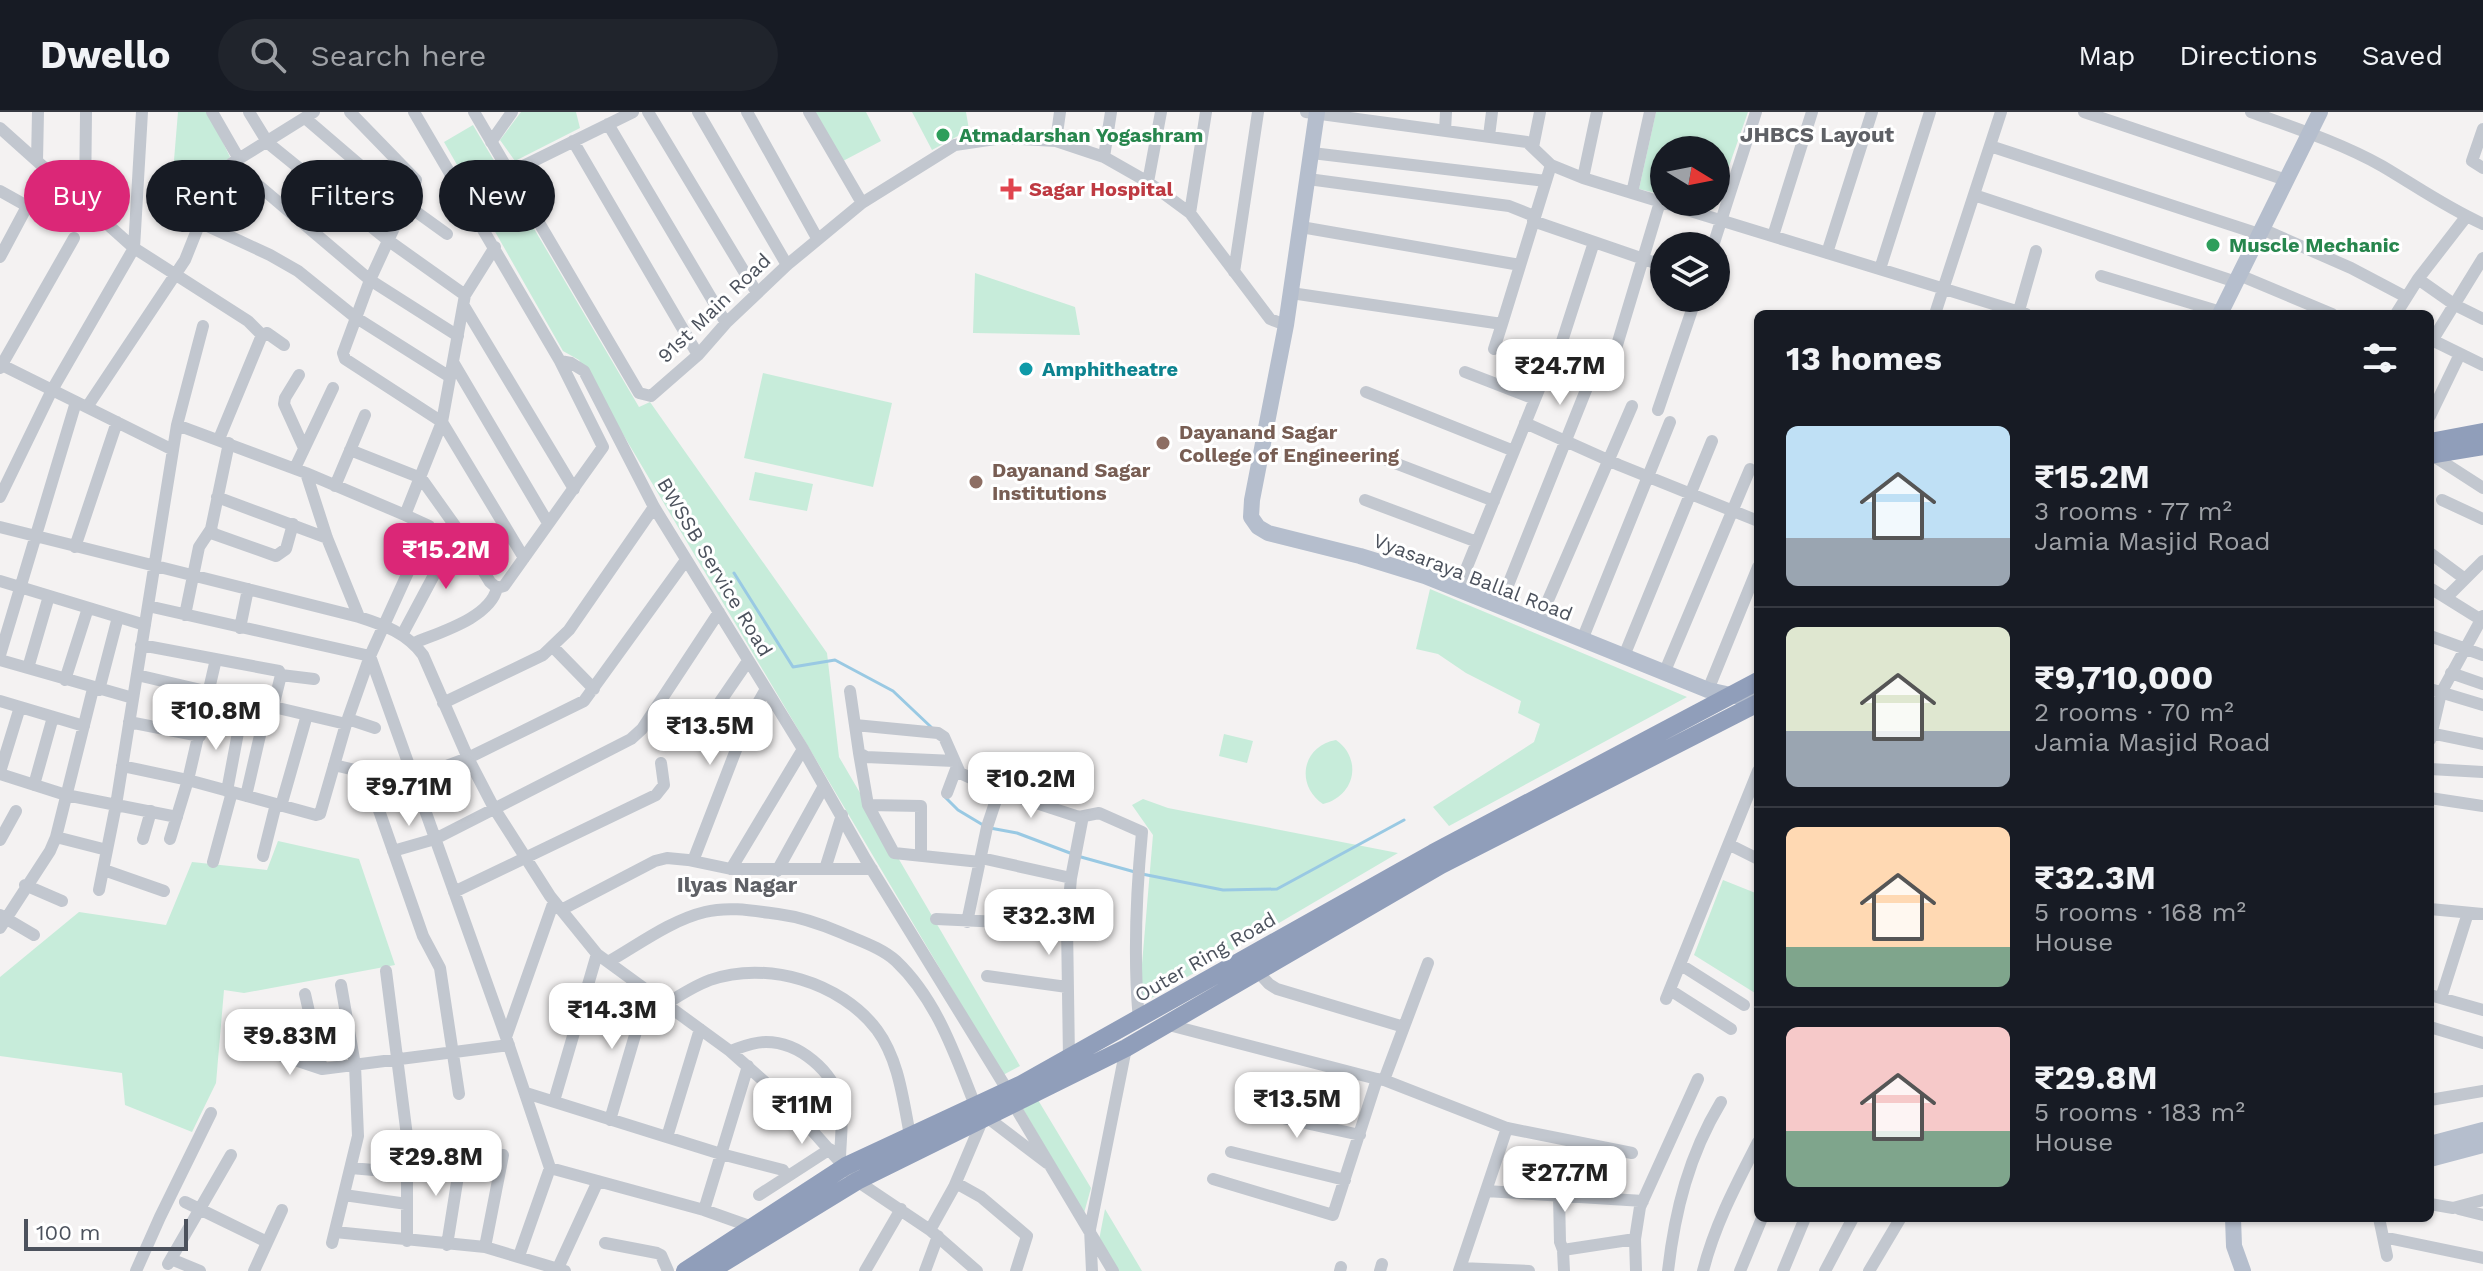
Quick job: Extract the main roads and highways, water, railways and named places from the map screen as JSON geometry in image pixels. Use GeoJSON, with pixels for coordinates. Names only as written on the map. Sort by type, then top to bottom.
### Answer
{"type":"FeatureCollection","features":[{"type":"Feature","properties":{"kind":"highway"},"geometry":{"type":"LineString","coordinates":[[2434,449],[2483,432]]}},
{"type":"Feature","properties":{"kind":"highway"},"geometry":{"type":"LineString","coordinates":[[2434,450],[2483,446]]}},
{"type":"Feature","properties":{"kind":"highway","name":"Outer Ring Road"},"geometry":{"type":"LineString","coordinates":[[710,1271],[848,1169],[981,1115],[1069,1059],[1433,853],[1732,695],[1754,691]]}},
{"type":"Feature","properties":{"kind":"highway","name":"Outer Ring Road"},"geometry":{"type":"LineString","coordinates":[[1011,1098],[1126,1048],[1169,1025],[1441,865],[1754,692]]}},
{"type":"Feature","properties":{"kind":"highway","name":"Outer Ring Road"},"geometry":{"type":"LineString","coordinates":[[685,1271],[752,1227],[910,1135],[981,1115]]}},
{"type":"Feature","properties":{"kind":"main road"},"geometry":{"type":"LineString","coordinates":[[2221,310],[2320,112]]}},
{"type":"Feature","properties":{"kind":"main road","name":"Vyasaraya Ballal Road"},"geometry":{"type":"LineString","coordinates":[[1313,113],[1312,153],[1286,325],[1252,500],[1251,517],[1254,522],[1268,533],[1360,556],[1458,589],[1708,690],[1732,695]]}},
{"type":"Feature","properties":{"kind":"main road"},"geometry":{"type":"LineString","coordinates":[[2434,1143],[2483,1130]]}},
{"type":"Feature","properties":{"kind":"main road"},"geometry":{"type":"LineString","coordinates":[[2434,1158],[2483,1145]]}},
{"type":"Feature","properties":{"kind":"main road"},"geometry":{"type":"LineString","coordinates":[[2233,1222],[2234,1246],[2243,1271]]}},
{"type":"Feature","properties":{"kind":"waterway"},"geometry":{"type":"LineString","coordinates":[[734,573],[793,667],[835,660],[893,691],[931,727]]}},
{"type":"Feature","properties":{"kind":"waterway"},"geometry":{"type":"LineString","coordinates":[[944,796],[958,810],[983,825]]}},
{"type":"Feature","properties":{"kind":"waterway"},"geometry":{"type":"LineString","coordinates":[[1142,874],[1223,890],[1277,889],[1404,820]]}},
{"type":"Feature","properties":{"kind":"waterway"},"geometry":{"type":"LineString","coordinates":[[990,828],[1017,833],[1070,853]]}},
{"type":"Feature","properties":{"kind":"waterway"},"geometry":{"type":"LineString","coordinates":[[1081,857],[1135,872]]}},
{"type":"Feature","properties":{"kind":"place","name":"Atmadarshan Yogashram"},"geometry":{"type":"Point","coordinates":[943,135]}},
{"type":"Feature","properties":{"kind":"place","name":"Sagar Hospital"},"geometry":{"type":"Point","coordinates":[1011,189]}},
{"type":"Feature","properties":{"kind":"place","name":"Muscle Mechanic"},"geometry":{"type":"Point","coordinates":[2213,245]}},
{"type":"Feature","properties":{"kind":"place","name":"Amphitheatre"},"geometry":{"type":"Point","coordinates":[1026,369]}},
{"type":"Feature","properties":{"kind":"place","name":"Dayanand Sagar College of Engineering"},"geometry":{"type":"Point","coordinates":[1163,443]}},
{"type":"Feature","properties":{"kind":"place","name":"Dayanand Sagar Institutions"},"geometry":{"type":"Point","coordinates":[976,482]}},
{"type":"Feature","properties":{"kind":"district","name":"JHBCS Layout"},"geometry":{"type":"Point","coordinates":[1817,134]}},
{"type":"Feature","properties":{"kind":"district","name":"Ilyas Nagar"},"geometry":{"type":"Point","coordinates":[737,884]}}]}
